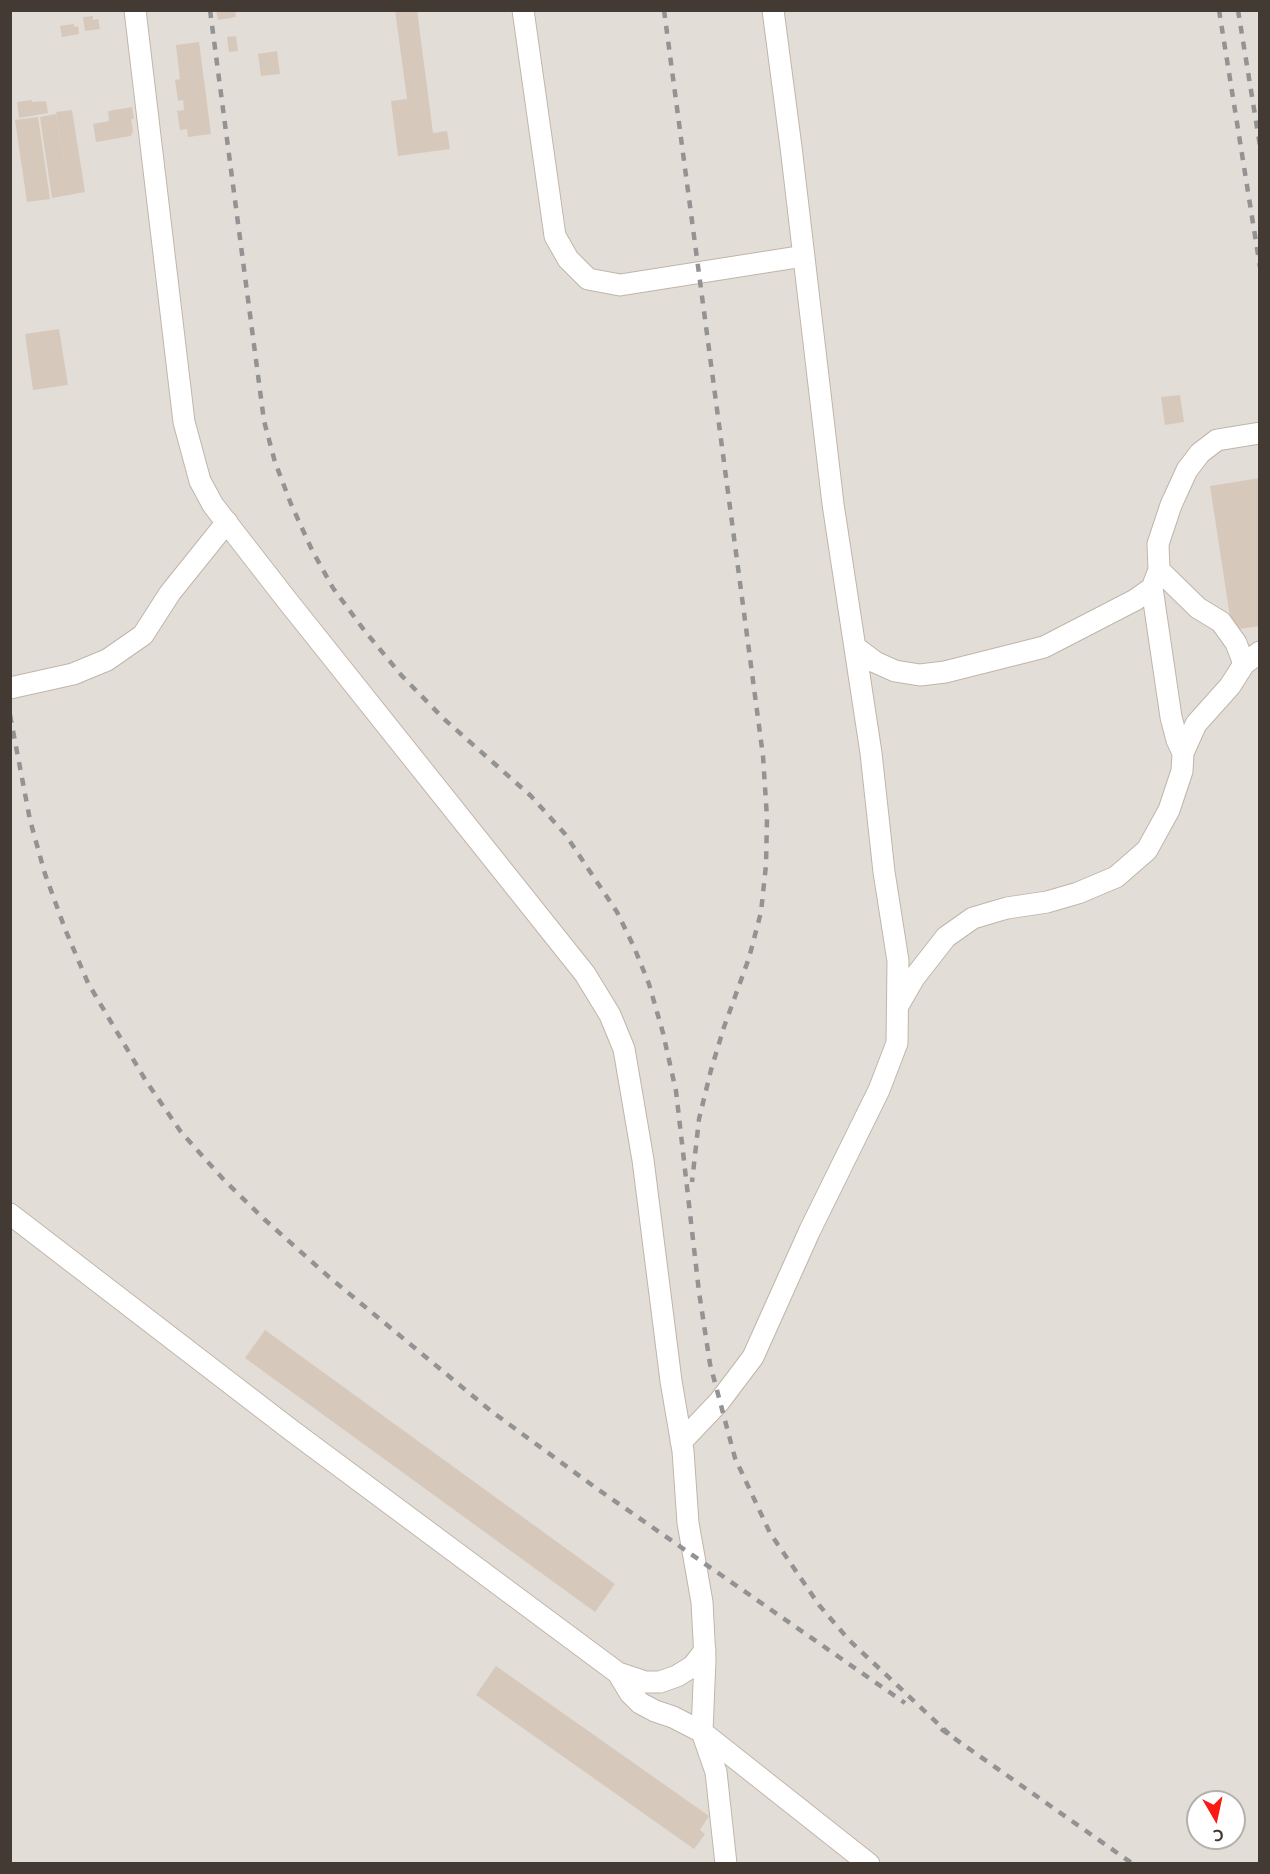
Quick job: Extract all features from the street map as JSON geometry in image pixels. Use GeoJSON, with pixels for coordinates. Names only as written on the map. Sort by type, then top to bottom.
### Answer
{"type":"FeatureCollection","features":[{"type":"Feature","properties":{"kind":"street"},"geometry":{"type":"LineString","coordinates":[[135,10],[184,422],[200,482],[213,505],[585,974],[610,1015],[624,1049],[643,1160],[669,1370],[681,1442],[688,1523],[702,1602],[705,1650],[702,1731],[716,1772],[726,1863]]}},
{"type":"Feature","properties":{"kind":"street"},"geometry":{"type":"LineString","coordinates":[[523,10],[555,236],[567,259],[588,279],[620,285],[804,256]]}},
{"type":"Feature","properties":{"kind":"street"},"geometry":{"type":"LineString","coordinates":[[681,1442],[719,1402],[753,1357],[810,1230],[879,1090],[897,1043],[898,961],[884,872],[871,753],[833,504],[773,10]]}},
{"type":"Feature","properties":{"kind":"street"},"geometry":{"type":"LineString","coordinates":[[1183,753],[1177,740],[1172,717],[1155,579],[1158,544],[1171,505],[1187,470],[1200,453],[1217,440],[1260,433]]}},
{"type":"Feature","properties":{"kind":"street"},"geometry":{"type":"LineString","coordinates":[[10,688],[73,674],[107,660],[143,635],[170,594],[227,522]]}},
{"type":"Feature","properties":{"kind":"street"},"geometry":{"type":"LineString","coordinates":[[855,647],[875,662],[896,670],[920,675],[945,672],[1044,647],[1135,600],[1155,579]]}},
{"type":"Feature","properties":{"kind":"street"},"geometry":{"type":"LineString","coordinates":[[899,1005],[914,978],[946,937],[973,918],[1007,908],[1047,902],[1078,893],[1116,877],[1148,850],[1169,810],[1182,771],[1183,753],[1196,724],[1252,658],[1236,643],[1221,622],[1155,579]]}},
{"type":"Feature","properties":{"kind":"street"},"geometry":{"type":"LineString","coordinates":[[10,1214],[291,1430],[618,1673],[645,1682],[660,1682],[677,1676],[693,1666],[705,1650]]}},
{"type":"Feature","properties":{"kind":"street"},"geometry":{"type":"LineString","coordinates":[[618,1673],[630,1693],[640,1703],[655,1712],[673,1717],[702,1731],[868,1863]]}},
{"type":"Feature","properties":{"kind":"shaded area"},"geometry":{"type":"Polygon","coordinates":[[[11,11],[1259,11],[1259,1863],[11,1864],[11,11]]]}},
{"type":"Feature","properties":{"kind":"building"},"geometry":{"type":"Polygon","coordinates":[[[216,10],[235,10],[236,17],[218,20],[216,10]]]}},
{"type":"Feature","properties":{"kind":"building"},"geometry":{"type":"Polygon","coordinates":[[[395,10],[417,10],[433,133],[447,131],[450,149],[398,156],[391,101],[407,99],[395,10]]]}},
{"type":"Feature","properties":{"kind":"building"},"geometry":{"type":"Polygon","coordinates":[[[93,16],[93,20],[98,19],[100,29],[85,31],[83,17],[93,16]]]}},
{"type":"Feature","properties":{"kind":"building"},"geometry":{"type":"Polygon","coordinates":[[[74,24],[74,27],[78,26],[79,34],[62,37],[60,26],[74,24]]]}},
{"type":"Feature","properties":{"kind":"building"},"geometry":{"type":"Polygon","coordinates":[[[236,36],[238,51],[229,52],[227,37],[236,36]]]}},
{"type":"Feature","properties":{"kind":"building"},"geometry":{"type":"Polygon","coordinates":[[[199,42],[211,134],[188,137],[187,129],[180,130],[177,111],[184,110],[183,100],[178,101],[175,80],[180,79],[176,45],[199,42]]]}},
{"type":"Feature","properties":{"kind":"building"},"geometry":{"type":"Polygon","coordinates":[[[277,51],[280,74],[261,76],[258,54],[277,51]]]}},
{"type":"Feature","properties":{"kind":"building"},"geometry":{"type":"Polygon","coordinates":[[[32,100],[32,102],[46,101],[48,113],[19,118],[17,102],[32,100]]]}},
{"type":"Feature","properties":{"kind":"building"},"geometry":{"type":"Polygon","coordinates":[[[132,107],[134,119],[131,119],[133,131],[131,136],[96,142],[93,124],[109,121],[108,111],[132,107]]]}},
{"type":"Feature","properties":{"kind":"building"},"geometry":{"type":"Polygon","coordinates":[[[72,110],[85,192],[52,198],[40,117],[56,114],[66,174],[56,112],[72,110]]]}},
{"type":"Feature","properties":{"kind":"building"},"geometry":{"type":"Polygon","coordinates":[[[38,117],[50,199],[27,202],[15,120],[38,117]]]}},
{"type":"Feature","properties":{"kind":"building"},"geometry":{"type":"Polygon","coordinates":[[[59,329],[68,385],[33,390],[25,334],[59,329]]]}},
{"type":"Feature","properties":{"kind":"building"},"geometry":{"type":"Polygon","coordinates":[[[1180,395],[1184,422],[1165,425],[1161,397],[1180,395]]]}},
{"type":"Feature","properties":{"kind":"building"},"geometry":{"type":"Polygon","coordinates":[[[1260,478],[1260,626],[1232,630],[1210,486],[1260,478]]]}},
{"type":"Feature","properties":{"kind":"building"},"geometry":{"type":"Polygon","coordinates":[[[265,1330],[615,1584],[595,1612],[245,1358],[265,1330]]]}},
{"type":"Feature","properties":{"kind":"building"},"geometry":{"type":"Polygon","coordinates":[[[496,1666],[709,1816],[700,1830],[705,1834],[694,1849],[476,1695],[496,1666]]]}},
{"type":"Feature","properties":{"kind":"railway"},"geometry":{"type":"LineString","coordinates":[[210,10],[264,421],[275,462],[291,504],[333,588],[364,630],[402,676],[444,719],[531,796],[565,834],[617,912],[649,984],[676,1091],[699,1292],[710,1364],[735,1458],[770,1533],[819,1605],[849,1640],[949,1734]]}},
{"type":"Feature","properties":{"kind":"railway"},"geometry":{"type":"LineString","coordinates":[[664,10],[763,756],[767,818],[766,865],[761,912],[749,958],[711,1070],[699,1119],[692,1182]]}},
{"type":"Feature","properties":{"kind":"railway"},"geometry":{"type":"LineString","coordinates":[[1219,10],[1260,267]]}},
{"type":"Feature","properties":{"kind":"railway"},"geometry":{"type":"LineString","coordinates":[[1238,10],[1260,146]]}},
{"type":"Feature","properties":{"kind":"railway"},"geometry":{"type":"LineString","coordinates":[[10,715],[30,820],[45,874],[88,983],[146,1081],[181,1132],[224,1180],[329,1277],[491,1411],[596,1488],[905,1703]]}},
{"type":"Feature","properties":{"kind":"railway"},"geometry":{"type":"LineString","coordinates":[[941,1729],[1133,1864]]}}]}
